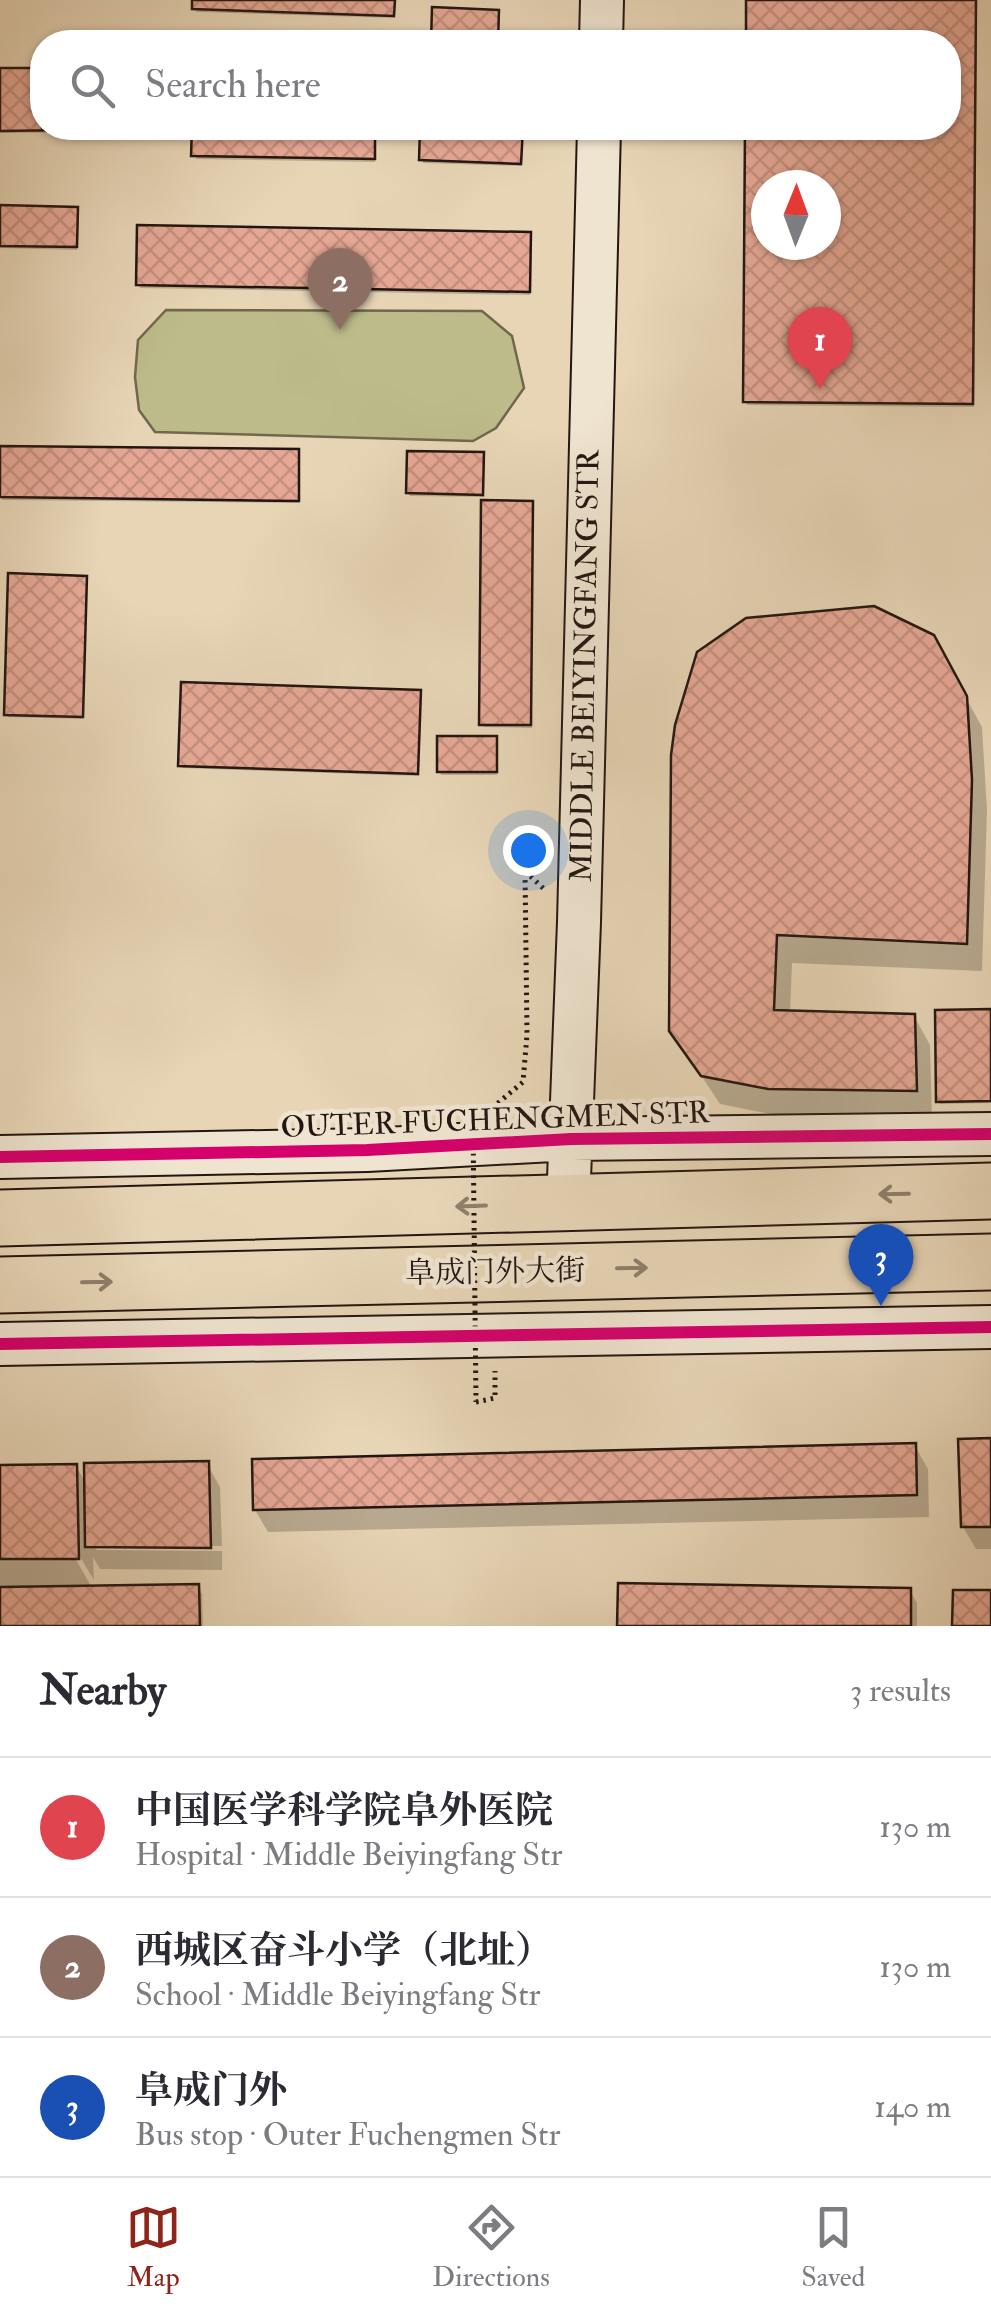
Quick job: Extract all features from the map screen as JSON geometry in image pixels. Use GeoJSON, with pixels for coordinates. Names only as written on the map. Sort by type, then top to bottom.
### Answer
{"type":"FeatureCollection","features":[{"type":"Feature","properties":{"kind":"highway"},"geometry":{"type":"LineString","coordinates":[[0,1218],[991,1191]]}},
{"type":"Feature","properties":{"kind":"highway","name":"阜成门外大街"},"geometry":{"type":"LineString","coordinates":[[0,1285],[991,1262]]}},
{"type":"Feature","properties":{"kind":"street"},"geometry":{"type":"LineString","coordinates":[[601,30],[602,0]]}},
{"type":"Feature","properties":{"kind":"street","name":"MIDDLE BEIYINGFANG STR"},"geometry":{"type":"LineString","coordinates":[[568,1204],[598,140]]}},
{"type":"Feature","properties":{"kind":"street","name":"OUTER FUCHENGMEN STR"},"geometry":{"type":"LineString","coordinates":[[0,1157],[367,1150],[571,1139],[991,1134]]}},
{"type":"Feature","properties":{"kind":"street"},"geometry":{"type":"LineString","coordinates":[[0,1344],[991,1327]]}},
{"type":"Feature","properties":{"kind":"path"},"geometry":{"type":"LineString","coordinates":[[456,1124],[473,1123],[524,1082],[524,871]]}},
{"type":"Feature","properties":{"kind":"path"},"geometry":{"type":"LineString","coordinates":[[473,1123],[476,1402],[495,1398],[494,1338]]}},
{"type":"Feature","properties":{"kind":"shaded area"},"geometry":{"type":"Polygon","coordinates":[[[166,310],[482,311],[512,336],[524,388],[496,428],[473,441],[155,432],[139,410],[135,377],[138,340],[166,310]]]}},
{"type":"Feature","properties":{"kind":"building"},"geometry":{"type":"Polygon","coordinates":[[[192,0],[395,0],[394,16],[192,9],[192,0]]]}},
{"type":"Feature","properties":{"kind":"building"},"geometry":{"type":"Polygon","coordinates":[[[746,0],[976,0],[973,404],[743,402],[745,140],[961,140],[961,30],[746,30],[746,0]]]}},
{"type":"Feature","properties":{"kind":"building"},"geometry":{"type":"Polygon","coordinates":[[[432,7],[499,10],[498,30],[431,30],[432,7]]]}},
{"type":"Feature","properties":{"kind":"building"},"geometry":{"type":"Polygon","coordinates":[[[0,68],[30,68],[30,131],[0,131],[0,68]]]}},
{"type":"Feature","properties":{"kind":"building"},"geometry":{"type":"Polygon","coordinates":[[[192,140],[375,140],[375,159],[191,156],[192,140]]]}},
{"type":"Feature","properties":{"kind":"building"},"geometry":{"type":"Polygon","coordinates":[[[420,140],[522,140],[521,164],[419,160],[420,140]]]}},
{"type":"Feature","properties":{"kind":"building"},"geometry":{"type":"Polygon","coordinates":[[[0,205],[78,207],[77,247],[0,246],[0,205]]]}},
{"type":"Feature","properties":{"kind":"building"},"geometry":{"type":"Polygon","coordinates":[[[137,225],[531,232],[530,292],[136,285],[137,225]]]}},
{"type":"Feature","properties":{"kind":"building"},"geometry":{"type":"Polygon","coordinates":[[[0,446],[299,449],[299,501],[0,497],[0,446]]]}},
{"type":"Feature","properties":{"kind":"building"},"geometry":{"type":"Polygon","coordinates":[[[407,451],[484,452],[483,495],[406,493],[407,451]]]}},
{"type":"Feature","properties":{"kind":"building"},"geometry":{"type":"Polygon","coordinates":[[[481,500],[533,501],[531,725],[479,725],[481,500]]]}},
{"type":"Feature","properties":{"kind":"building"},"geometry":{"type":"Polygon","coordinates":[[[8,573],[87,576],[83,717],[4,715],[8,573]]]}},
{"type":"Feature","properties":{"kind":"building"},"geometry":{"type":"Polygon","coordinates":[[[874,606],[934,635],[967,696],[972,780],[967,944],[777,935],[774,1010],[915,1014],[917,1091],[768,1089],[701,1076],[669,1031],[671,755],[675,725],[697,652],[746,618],[874,606]]]}},
{"type":"Feature","properties":{"kind":"building"},"geometry":{"type":"Polygon","coordinates":[[[181,682],[421,690],[418,774],[178,766],[181,682]]]}},
{"type":"Feature","properties":{"kind":"building"},"geometry":{"type":"Polygon","coordinates":[[[437,736],[497,736],[497,772],[437,772],[437,736]]]}},
{"type":"Feature","properties":{"kind":"building"},"geometry":{"type":"Polygon","coordinates":[[[991,1009],[991,1101],[936,1102],[935,1010],[991,1009]]]}},
{"type":"Feature","properties":{"kind":"building"},"geometry":{"type":"Polygon","coordinates":[[[991,1438],[991,1527],[961,1527],[958,1439],[991,1438]]]}},
{"type":"Feature","properties":{"kind":"building"},"geometry":{"type":"Polygon","coordinates":[[[916,1443],[917,1495],[253,1510],[252,1459],[916,1443]]]}},
{"type":"Feature","properties":{"kind":"building"},"geometry":{"type":"Polygon","coordinates":[[[209,1461],[211,1548],[85,1547],[84,1463],[209,1461]]]}},
{"type":"Feature","properties":{"kind":"building"},"geometry":{"type":"Polygon","coordinates":[[[77,1464],[79,1559],[0,1559],[0,1465],[77,1464]]]}},
{"type":"Feature","properties":{"kind":"building"},"geometry":{"type":"Polygon","coordinates":[[[618,1583],[911,1588],[911,1626],[617,1626],[618,1583]]]}},
{"type":"Feature","properties":{"kind":"building"},"geometry":{"type":"Polygon","coordinates":[[[199,1584],[200,1626],[0,1626],[0,1587],[199,1584]]]}},
{"type":"Feature","properties":{"kind":"building"},"geometry":{"type":"Polygon","coordinates":[[[953,1590],[991,1590],[991,1626],[952,1626],[953,1590]]]}},
{"type":"Feature","properties":{"kind":"cycle path"},"geometry":{"type":"LineString","coordinates":[[0,1157],[367,1150],[571,1139],[991,1134]]}},
{"type":"Feature","properties":{"kind":"cycle path"},"geometry":{"type":"LineString","coordinates":[[0,1344],[991,1327]]}},
{"type":"Feature","properties":{"kind":"place","name":"西城区奋斗小学（北址）"},"geometry":{"type":"Point","coordinates":[340,330]}},
{"type":"Feature","properties":{"kind":"place","name":"中国医学科学院阜外医院"},"geometry":{"type":"Point","coordinates":[820,389]}},
{"type":"Feature","properties":{"kind":"place","name":"阜成门外"},"geometry":{"type":"Point","coordinates":[881,1306]}}]}
